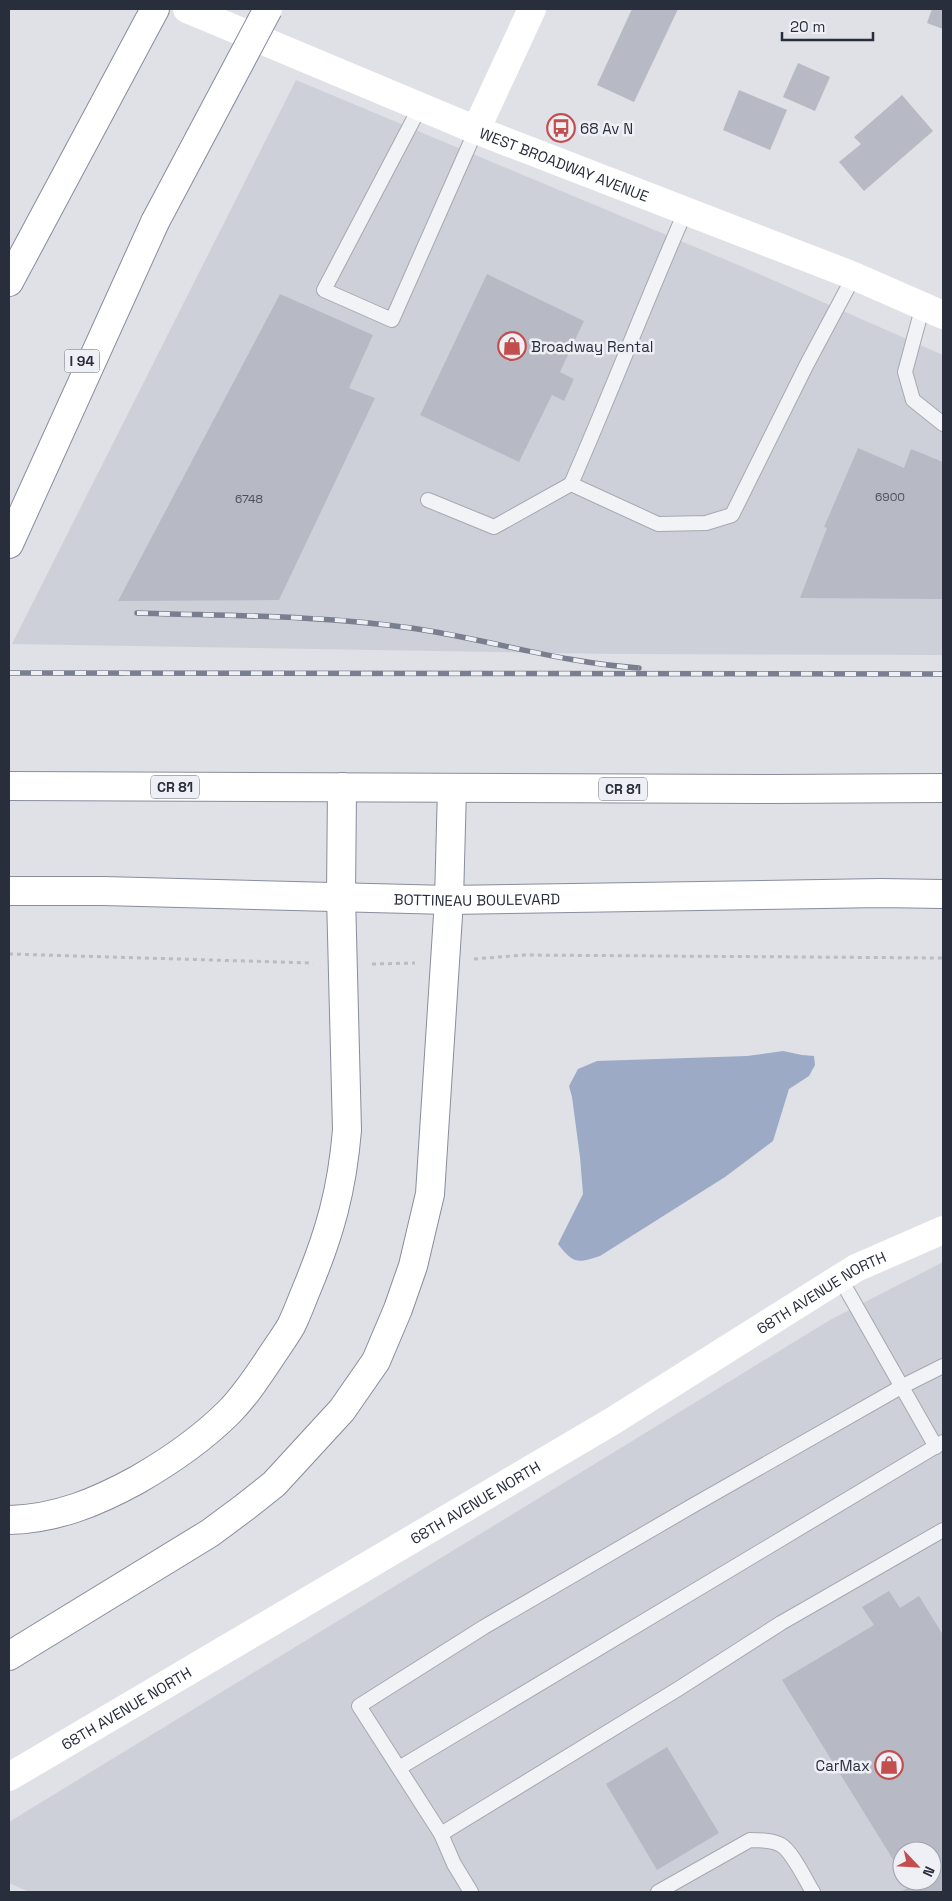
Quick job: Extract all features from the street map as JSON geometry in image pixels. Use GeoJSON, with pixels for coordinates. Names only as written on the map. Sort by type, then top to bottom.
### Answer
{"type":"FeatureCollection","features":[{"type":"Feature","properties":{"kind":"main road"},"geometry":{"type":"LineString","coordinates":[[9,282],[156,9]]}},
{"type":"Feature","properties":{"kind":"main road","name":"WEST BROADWAY AVENUE"},"geometry":{"type":"LineString","coordinates":[[187,9],[476,130],[854,276],[933,310]]}},
{"type":"Feature","properties":{"kind":"main road","name":"I 94"},"geometry":{"type":"LineString","coordinates":[[9,499],[268,9]]}},
{"type":"Feature","properties":{"kind":"main road"},"geometry":{"type":"LineString","coordinates":[[476,130],[532,9]]}},
{"type":"Feature","properties":{"kind":"main road"},"geometry":{"type":"LineString","coordinates":[[9,544],[155,222]]}},
{"type":"Feature","properties":{"kind":"main road","name":"CR 81"},"geometry":{"type":"LineString","coordinates":[[9,786],[943,788]]}},
{"type":"Feature","properties":{"kind":"main road"},"geometry":{"type":"LineString","coordinates":[[9,1520],[26,1520],[58,1514],[106,1498],[183,1451],[229,1412],[253,1384],[291,1326],[324,1246],[337,1202],[345,1153],[347,1130],[341,896],[342,787]]}},
{"type":"Feature","properties":{"kind":"main road"},"geometry":{"type":"LineString","coordinates":[[9,1656],[210,1533],[274,1484],[342,1410],[376,1361],[414,1266],[430,1194],[449,900],[452,788]]}},
{"type":"Feature","properties":{"kind":"main road","name":"BOTTINEAU BOULEVARD"},"geometry":{"type":"LineString","coordinates":[[9,890],[341,896],[449,900],[943,894]]}},
{"type":"Feature","properties":{"kind":"main road","name":"68TH AVENUE NORTH"},"geometry":{"type":"LineString","coordinates":[[9,1776],[611,1422],[856,1268],[943,1230]]}},
{"type":"Feature","properties":{"kind":"lane"},"geometry":{"type":"LineString","coordinates":[[420,107],[324,290],[392,320],[476,130]]}},
{"type":"Feature","properties":{"kind":"lane"},"geometry":{"type":"LineString","coordinates":[[428,500],[494,528],[571,484],[686,210]]}},
{"type":"Feature","properties":{"kind":"lane"},"geometry":{"type":"LineString","coordinates":[[571,484],[658,524],[706,523],[732,515],[807,364],[854,276]]}},
{"type":"Feature","properties":{"kind":"lane"},"geometry":{"type":"LineString","coordinates":[[933,310],[905,372],[914,400],[943,424]]}},
{"type":"Feature","properties":{"kind":"lane"},"geometry":{"type":"LineString","coordinates":[[399,1768],[940,1444],[901,1387],[840,1278]]}},
{"type":"Feature","properties":{"kind":"lane"},"geometry":{"type":"LineString","coordinates":[[471,1892],[454,1864],[441,1834],[359,1706],[484,1627],[901,1387],[943,1366]]}},
{"type":"Feature","properties":{"kind":"lane"},"geometry":{"type":"LineString","coordinates":[[441,1834],[678,1689],[781,1623],[943,1530]]}},
{"type":"Feature","properties":{"kind":"lane"},"geometry":{"type":"LineString","coordinates":[[658,1892],[750,1840],[760,1840],[782,1845],[813,1892]]}},
{"type":"Feature","properties":{"kind":"shaded area"},"geometry":{"type":"Polygon","coordinates":[[[296,80],[743,267],[943,355],[943,655],[614,654],[12,644],[296,80]]]}},
{"type":"Feature","properties":{"kind":"shaded area"},"geometry":{"type":"Polygon","coordinates":[[[943,1262],[943,1892],[29,1892],[9,1883],[9,1822],[830,1320],[943,1262]]]}},
{"type":"Feature","properties":{"kind":"water"},"geometry":{"type":"Polygon","coordinates":[[[783,1051],[814,1056],[815,1065],[809,1076],[789,1089],[773,1141],[725,1177],[600,1256],[580,1261],[572,1258],[563,1250],[558,1244],[583,1194],[580,1157],[569,1086],[578,1069],[597,1061],[747,1056],[783,1051]]]}},
{"type":"Feature","properties":{"kind":"building"},"geometry":{"type":"Polygon","coordinates":[[[632,9],[678,9],[634,102],[597,85],[632,9]]]}},
{"type":"Feature","properties":{"kind":"building"},"geometry":{"type":"Polygon","coordinates":[[[932,9],[943,9],[943,29],[927,23],[932,9]]]}},
{"type":"Feature","properties":{"kind":"building"},"geometry":{"type":"Polygon","coordinates":[[[798,63],[830,77],[815,111],[783,97],[798,63]]]}},
{"type":"Feature","properties":{"kind":"building"},"geometry":{"type":"Polygon","coordinates":[[[739,90],[787,110],[770,150],[723,130],[739,90]]]}},
{"type":"Feature","properties":{"kind":"building"},"geometry":{"type":"Polygon","coordinates":[[[902,95],[933,131],[864,191],[839,162],[861,144],[854,137],[902,95]]]}},
{"type":"Feature","properties":{"kind":"building","name":"Broadway Rental"},"geometry":{"type":"Polygon","coordinates":[[[487,274],[584,321],[560,372],[574,379],[564,401],[552,395],[519,462],[420,415],[487,274]]]}},
{"type":"Feature","properties":{"kind":"building"},"geometry":{"type":"Polygon","coordinates":[[[280,294],[373,335],[349,388],[375,398],[279,600],[118,601],[280,294]]]}},
{"type":"Feature","properties":{"kind":"building"},"geometry":{"type":"Polygon","coordinates":[[[858,448],[904,468],[911,449],[943,462],[943,599],[800,598],[827,528],[824,527],[858,448]]]}},
{"type":"Feature","properties":{"kind":"building","name":"CarMax"},"geometry":{"type":"Polygon","coordinates":[[[889,1591],[900,1608],[919,1596],[943,1635],[943,1892],[900,1892],[942,1891],[942,1841],[892,1841],[892,1858],[782,1680],[874,1625],[862,1607],[889,1591]]]}},
{"type":"Feature","properties":{"kind":"building"},"geometry":{"type":"Polygon","coordinates":[[[667,1747],[719,1833],[657,1870],[606,1784],[667,1747]]]}},
{"type":"Feature","properties":{"kind":"railway"},"geometry":{"type":"LineString","coordinates":[[137,613],[274,617],[377,624],[439,633],[582,661],[639,668]]}},
{"type":"Feature","properties":{"kind":"railway"},"geometry":{"type":"LineString","coordinates":[[9,673],[943,674]]}},
{"type":"Feature","properties":{"kind":"place","name":"68 Av N"},"geometry":{"type":"Point","coordinates":[561,128]}},
{"type":"Feature","properties":{"kind":"place","name":"Broadway Rental"},"geometry":{"type":"Point","coordinates":[512,346]}},
{"type":"Feature","properties":{"kind":"place","name":"CarMax"},"geometry":{"type":"Point","coordinates":[889,1765]}}]}
